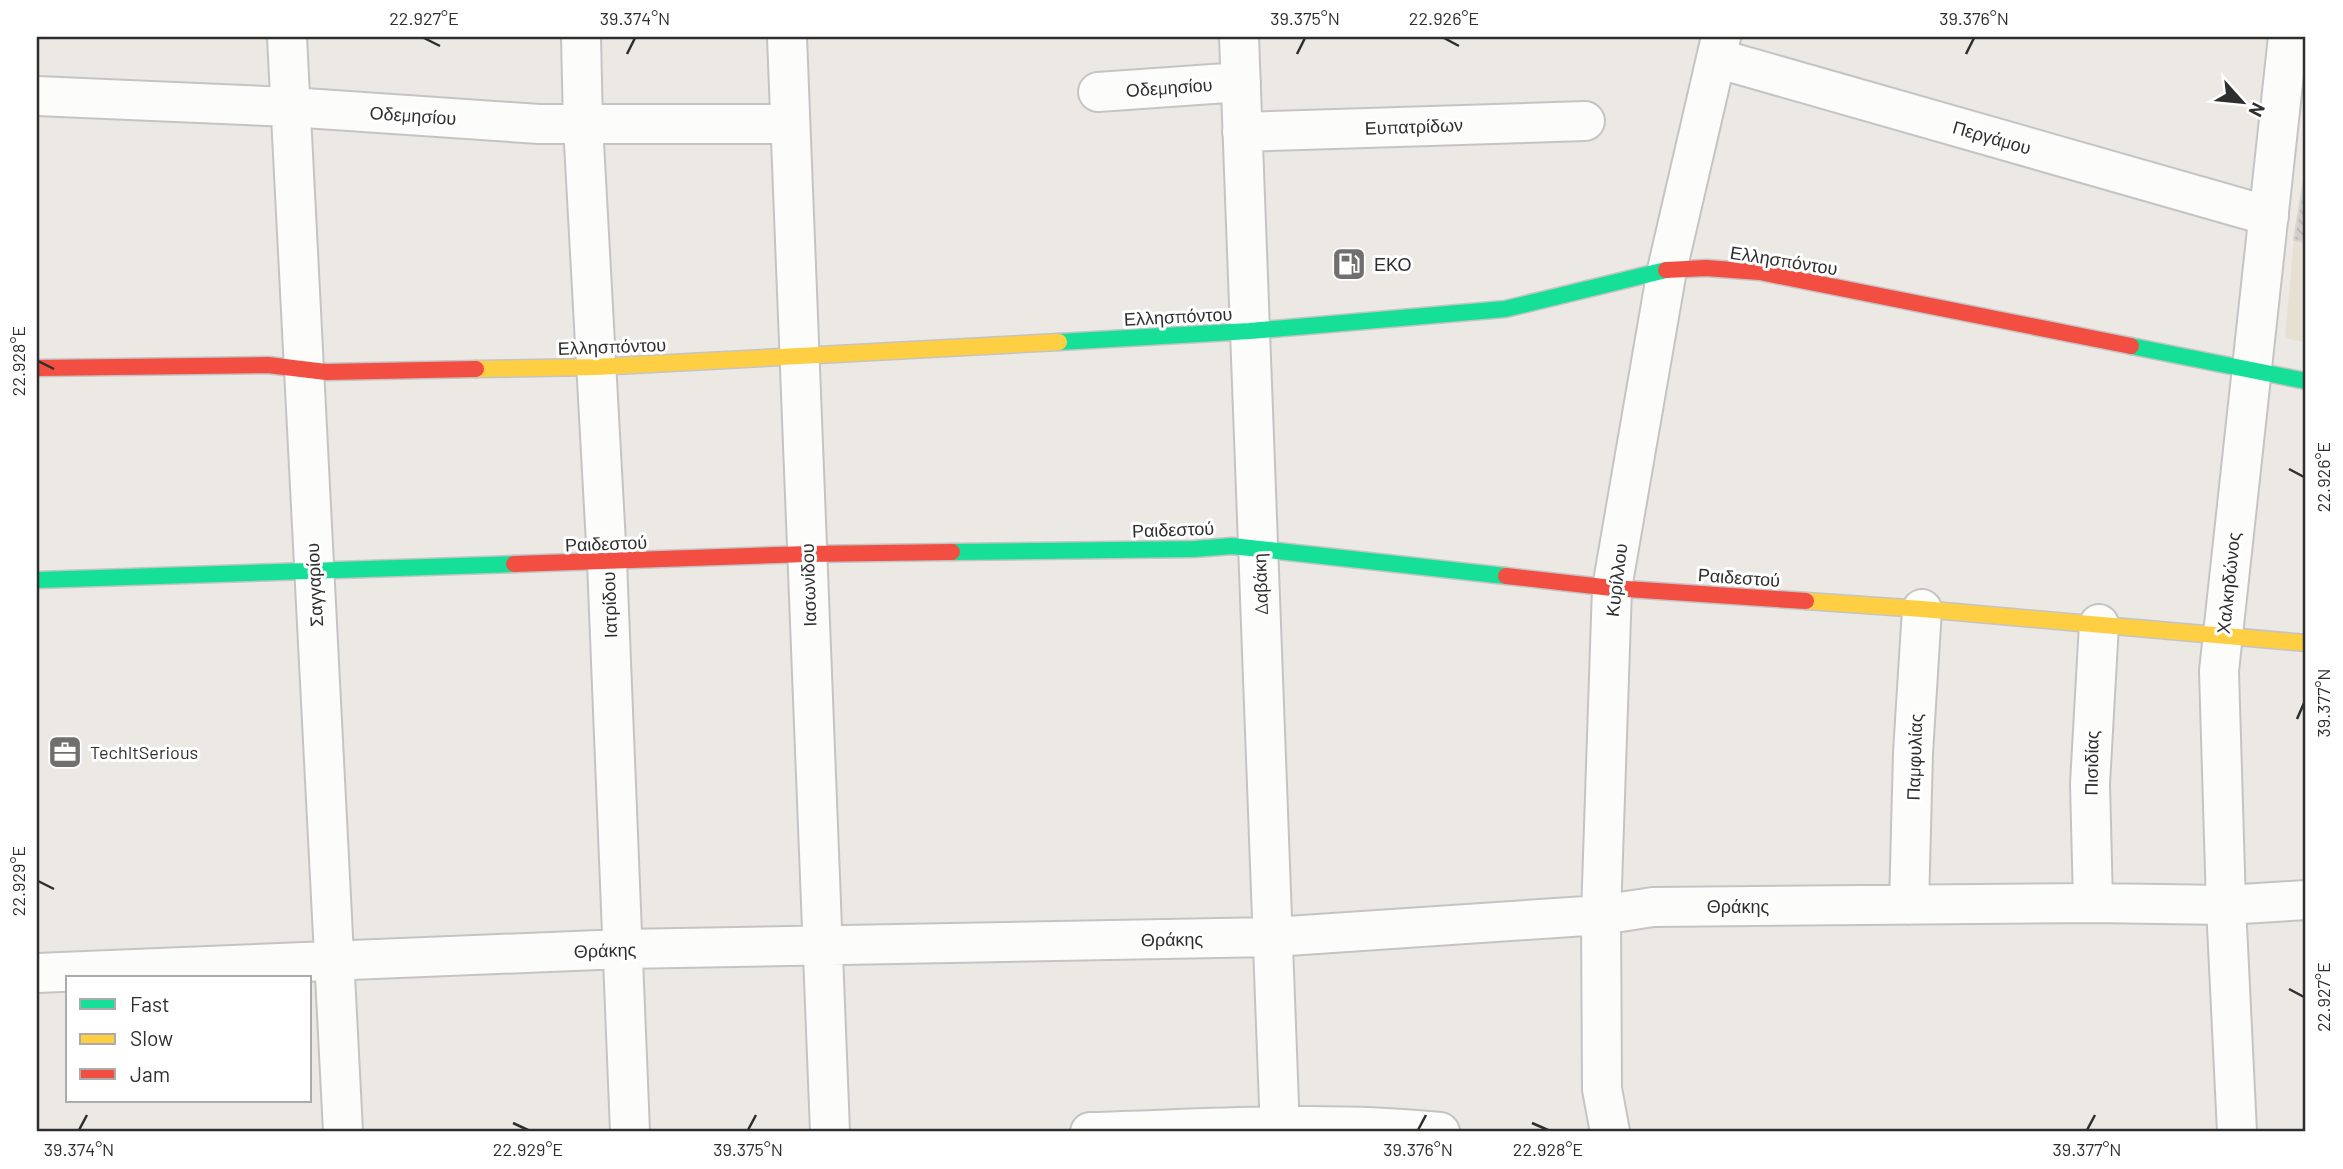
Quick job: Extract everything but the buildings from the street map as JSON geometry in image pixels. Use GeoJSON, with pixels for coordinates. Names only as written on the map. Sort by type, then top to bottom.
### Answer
{"type":"FeatureCollection","features":[{"type":"Feature","properties":{"kind":"street","name":"Σαγγαρίου"},"geometry":{"type":"LineString","coordinates":[[286,37],[343,1132]]}},
{"type":"Feature","properties":{"kind":"street","name":"Ιατρίδου"},"geometry":{"type":"LineString","coordinates":[[581,37],[583,125],[607,562],[630,1132]]}},
{"type":"Feature","properties":{"kind":"street","name":"Ιασωνίδου"},"geometry":{"type":"LineString","coordinates":[[787,37],[830,1132]]}},
{"type":"Feature","properties":{"kind":"street","name":"Δαβάκη"},"geometry":{"type":"LineString","coordinates":[[1239,37],[1280,1130]]}},
{"type":"Feature","properties":{"kind":"street","name":"Χαλκηδώνος"},"geometry":{"type":"LineString","coordinates":[[2237,1132],[2226,905],[2219,671],[2269,216],[2292,147],[2278,39]]}},
{"type":"Feature","properties":{"kind":"street","name":"Περγάμου"},"geometry":{"type":"LineString","coordinates":[[1715,43],[2269,216]]}},
{"type":"Feature","properties":{"kind":"street","name":"Κυρίλλου"},"geometry":{"type":"LineString","coordinates":[[1610,1132],[1602,1089],[1601,915],[1612,588],[1667,270],[1715,43]]}},
{"type":"Feature","properties":{"kind":"street","name":"Οδεμησίου"},"geometry":{"type":"LineString","coordinates":[[1098,92],[1241,82]]}},
{"type":"Feature","properties":{"kind":"street","name":"Οδεμησίου"},"geometry":{"type":"LineString","coordinates":[[37,96],[290,107],[539,124],[790,124]]}},
{"type":"Feature","properties":{"kind":"street","name":"Ευπατρίδων"},"geometry":{"type":"LineString","coordinates":[[1242,132],[1586,121]]}},
{"type":"Feature","properties":{"kind":"street","name":"Ελλησπόντου"},"geometry":{"type":"LineString","coordinates":[[37,368],[268,365],[303,371],[596,367],[1250,331],[1505,309],[1667,270],[1706,268],[1759,272],[2306,381]]}},
{"type":"Feature","properties":{"kind":"street","name":"Ραιδεστού"},"geometry":{"type":"LineString","coordinates":[[37,580],[807,554],[1194,549],[1232,546],[1612,588],[1922,609],[2306,643]]}},
{"type":"Feature","properties":{"kind":"street","name":"Παμφυλίας"},"geometry":{"type":"LineString","coordinates":[[1909,905],[1913,753],[1922,609]]}},
{"type":"Feature","properties":{"kind":"street","name":"Πισιδίας"},"geometry":{"type":"LineString","coordinates":[[2093,903],[2091,755],[2099,624]]}},
{"type":"Feature","properties":{"kind":"street","name":"Θράκης"},"geometry":{"type":"LineString","coordinates":[[37,973],[622,949],[1273,937],[1601,915],[1653,907],[2093,903],[2226,905],[2306,900]]}},
{"type":"Feature","properties":{"kind":"street"},"geometry":{"type":"LineString","coordinates":[[1090,1132],[1403,1128],[1440,1132]]}},
{"type":"Feature","properties":{"kind":"shaded area"},"geometry":{"type":"Polygon","coordinates":[[[2306,168],[2306,343],[2285,338],[2294,240],[2306,168]]]}},
{"type":"Feature","properties":{"kind":"traffic: fast"},"geometry":{"type":"LineString","coordinates":[[1059,342],[1250,331],[1505,309],[1666,270]]}},
{"type":"Feature","properties":{"kind":"traffic: fast"},"geometry":{"type":"LineString","coordinates":[[2131,346],[2306,381]]}},
{"type":"Feature","properties":{"kind":"traffic: fast"},"geometry":{"type":"LineString","coordinates":[[952,552],[1194,549],[1232,546],[1506,576]]}},
{"type":"Feature","properties":{"kind":"traffic: fast"},"geometry":{"type":"LineString","coordinates":[[37,580],[514,564]]}},
{"type":"Feature","properties":{"kind":"traffic: slow"},"geometry":{"type":"LineString","coordinates":[[476,369],[596,367],[1059,342]]}},
{"type":"Feature","properties":{"kind":"traffic: slow"},"geometry":{"type":"LineString","coordinates":[[1806,601],[2306,643]]}},
{"type":"Feature","properties":{"kind":"traffic: jam"},"geometry":{"type":"LineString","coordinates":[[1666,270],[1706,268],[1760,272],[2131,346]]}},
{"type":"Feature","properties":{"kind":"traffic: jam"},"geometry":{"type":"LineString","coordinates":[[37,368],[268,365],[326,372],[476,369]]}},
{"type":"Feature","properties":{"kind":"traffic: jam"},"geometry":{"type":"LineString","coordinates":[[514,564],[952,552]]}},
{"type":"Feature","properties":{"kind":"traffic: jam"},"geometry":{"type":"LineString","coordinates":[[1506,576],[1612,588],[1806,601]]}},
{"type":"Feature","properties":{"kind":"place","name":"ΕΚΟ"},"geometry":{"type":"Point","coordinates":[1349,264]}},
{"type":"Feature","properties":{"kind":"place","name":"TechItSerious"},"geometry":{"type":"Point","coordinates":[65,752]}}]}
